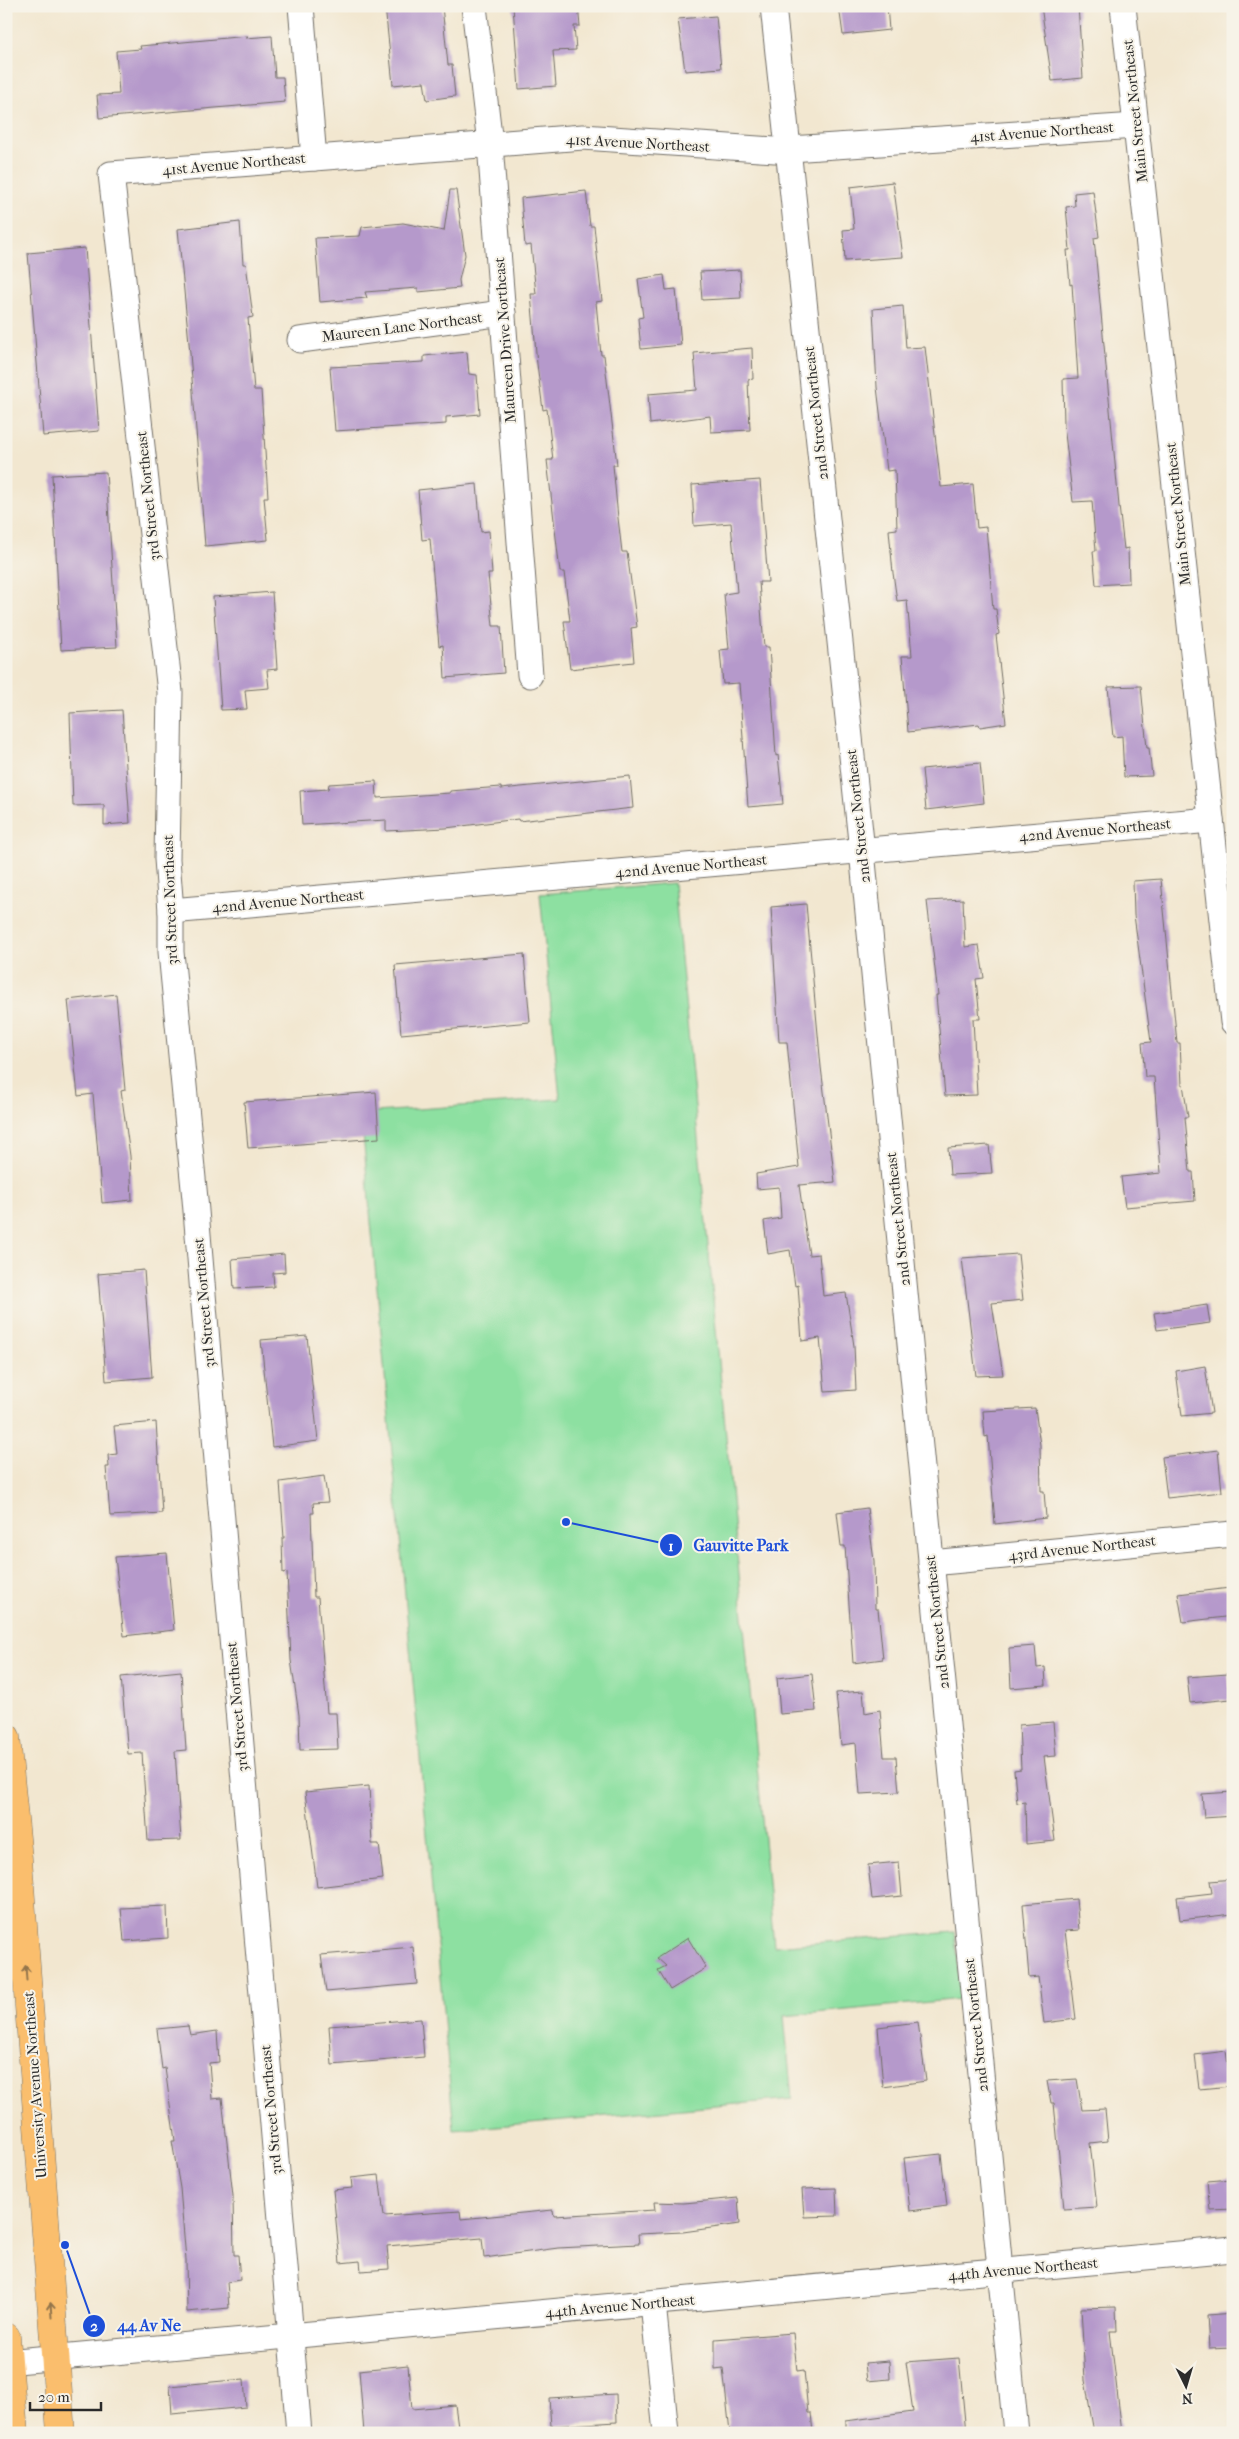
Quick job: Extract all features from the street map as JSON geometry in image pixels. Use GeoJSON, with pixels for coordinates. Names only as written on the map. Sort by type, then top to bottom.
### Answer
{"type":"FeatureCollection","features":[{"type":"Feature","properties":{"kind":"main road","name":"University Avenue Northeast"},"geometry":{"type":"LineString","coordinates":[[6,1737],[18,1860],[61,2433]]}},
{"type":"Feature","properties":{"kind":"main road"},"geometry":{"type":"LineString","coordinates":[[7,2354],[14,2433]]}},
{"type":"Feature","properties":{"kind":"street"},"geometry":{"type":"LineString","coordinates":[[301,6],[314,158]]}},
{"type":"Feature","properties":{"kind":"street","name":"Maureen Drive Northeast"},"geometry":{"type":"LineString","coordinates":[[474,6],[490,144],[530,675]]}},
{"type":"Feature","properties":{"kind":"street","name":"2nd Street Northeast"},"geometry":{"type":"LineString","coordinates":[[773,6],[862,851],[1016,2433]]}},
{"type":"Feature","properties":{"kind":"street","name":"Main Street Northeast"},"geometry":{"type":"LineString","coordinates":[[1123,6],[1233,1022]]}},
{"type":"Feature","properties":{"kind":"street","name":"41st Avenue Northeast"},"geometry":{"type":"LineString","coordinates":[[111,174],[583,137],[775,150],[1136,126]]}},
{"type":"Feature","properties":{"kind":"street","name":"3rd Street Northeast"},"geometry":{"type":"LineString","coordinates":[[111,174],[170,692],[167,859],[171,911],[171,952],[196,1209],[299,2433]]}},
{"type":"Feature","properties":{"kind":"street","name":"Maureen Lane Northeast"},"geometry":{"type":"LineString","coordinates":[[300,340],[503,313]]}},
{"type":"Feature","properties":{"kind":"street","name":"42nd Avenue Northeast"},"geometry":{"type":"LineString","coordinates":[[171,911],[1211,820]]}},
{"type":"Feature","properties":{"kind":"street","name":"43rd Avenue Northeast"},"geometry":{"type":"LineString","coordinates":[[931,1563],[1233,1534]]}},
{"type":"Feature","properties":{"kind":"street","name":"44th Avenue Northeast"},"geometry":{"type":"LineString","coordinates":[[7,2354],[55,2358],[1233,2249]]}},
{"type":"Feature","properties":{"kind":"street"},"geometry":{"type":"LineString","coordinates":[[653,2303],[666,2433]]}},
{"type":"Feature","properties":{"kind":"green space"},"geometry":{"type":"Polygon","coordinates":[[[674,883],[774,1946],[955,1932],[962,1999],[784,2016],[792,2099],[454,2130],[361,1113],[560,1099],[540,894],[674,883]]]}},
{"type":"Feature","properties":{"kind":"building"},"geometry":{"type":"Polygon","coordinates":[[[385,6],[442,6],[448,65],[452,65],[455,96],[427,100],[424,82],[393,85],[385,6]]]}},
{"type":"Feature","properties":{"kind":"building"},"geometry":{"type":"Polygon","coordinates":[[[513,6],[578,6],[580,26],[574,26],[576,50],[553,51],[556,86],[519,89],[513,6]]]}},
{"type":"Feature","properties":{"kind":"building"},"geometry":{"type":"Polygon","coordinates":[[[839,6],[887,6],[889,30],[843,35],[839,6]]]}},
{"type":"Feature","properties":{"kind":"building"},"geometry":{"type":"Polygon","coordinates":[[[1041,6],[1078,6],[1083,78],[1052,81],[1041,6]]]}},
{"type":"Feature","properties":{"kind":"building"},"geometry":{"type":"Polygon","coordinates":[[[716,16],[721,68],[685,71],[678,19],[716,16]]]}},
{"type":"Feature","properties":{"kind":"building"},"geometry":{"type":"Polygon","coordinates":[[[248,36],[246,38],[272,36],[275,77],[283,77],[285,102],[99,118],[97,95],[119,94],[116,51],[141,49],[140,46],[248,36]]]}},
{"type":"Feature","properties":{"kind":"building"},"geometry":{"type":"Polygon","coordinates":[[[893,182],[903,257],[845,261],[843,230],[854,229],[850,187],[893,182]]]}},
{"type":"Feature","properties":{"kind":"building"},"geometry":{"type":"Polygon","coordinates":[[[450,190],[456,190],[465,255],[459,280],[460,288],[418,292],[418,288],[365,292],[367,298],[320,302],[315,238],[360,236],[362,227],[403,223],[444,231],[450,190]]]}},
{"type":"Feature","properties":{"kind":"building"},"geometry":{"type":"Polygon","coordinates":[[[586,191],[590,226],[594,226],[602,301],[596,302],[601,355],[604,355],[617,465],[613,465],[618,518],[622,552],[627,552],[637,627],[631,628],[634,662],[570,669],[564,621],[570,621],[564,572],[560,572],[547,460],[553,460],[547,409],[543,410],[537,364],[531,294],[536,294],[531,245],[525,246],[521,198],[586,191]]]}},
{"type":"Feature","properties":{"kind":"building"},"geometry":{"type":"Polygon","coordinates":[[[1093,191],[1099,237],[1094,238],[1119,506],[1124,549],[1128,548],[1129,583],[1096,585],[1093,551],[1096,551],[1092,501],[1073,502],[1064,425],[1063,379],[1078,378],[1072,284],[1070,285],[1067,250],[1070,250],[1066,207],[1075,206],[1074,193],[1093,191]]]}},
{"type":"Feature","properties":{"kind":"building"},"geometry":{"type":"Polygon","coordinates":[[[240,222],[243,264],[246,264],[253,317],[248,318],[254,390],[261,390],[268,497],[264,497],[268,540],[205,546],[178,229],[240,222]]]}},
{"type":"Feature","properties":{"kind":"building"},"geometry":{"type":"Polygon","coordinates":[[[85,248],[99,431],[43,436],[28,253],[85,248]]]}},
{"type":"Feature","properties":{"kind":"building"},"geometry":{"type":"Polygon","coordinates":[[[740,270],[741,298],[702,300],[700,272],[740,270]]]}},
{"type":"Feature","properties":{"kind":"building"},"geometry":{"type":"Polygon","coordinates":[[[664,275],[666,290],[676,289],[681,345],[641,349],[638,318],[643,317],[638,279],[664,275]]]}},
{"type":"Feature","properties":{"kind":"building"},"geometry":{"type":"Polygon","coordinates":[[[903,306],[906,348],[925,347],[941,487],[973,484],[977,528],[986,527],[993,609],[996,609],[999,634],[996,635],[1006,723],[980,727],[979,724],[908,732],[902,656],[912,656],[907,600],[897,601],[893,573],[889,530],[897,529],[895,470],[887,471],[877,387],[873,309],[903,306]]]}},
{"type":"Feature","properties":{"kind":"building"},"geometry":{"type":"Polygon","coordinates":[[[752,348],[753,379],[748,380],[750,430],[711,432],[710,416],[650,424],[648,394],[697,390],[694,353],[752,348]]]}},
{"type":"Feature","properties":{"kind":"building"},"geometry":{"type":"Polygon","coordinates":[[[467,352],[469,374],[477,375],[480,414],[446,417],[446,424],[335,431],[330,367],[424,362],[424,356],[467,352]]]}},
{"type":"Feature","properties":{"kind":"building"},"geometry":{"type":"Polygon","coordinates":[[[106,472],[117,647],[61,650],[52,475],[106,472]]]}},
{"type":"Feature","properties":{"kind":"building"},"geometry":{"type":"Polygon","coordinates":[[[760,480],[768,582],[759,582],[764,647],[769,647],[776,756],[778,755],[783,804],[748,807],[739,683],[723,684],[720,650],[729,649],[724,594],[737,592],[731,523],[694,526],[692,485],[760,480]]]}},
{"type":"Feature","properties":{"kind":"building"},"geometry":{"type":"Polygon","coordinates":[[[477,484],[481,532],[489,531],[492,574],[488,574],[493,626],[501,626],[504,673],[445,678],[443,645],[439,646],[430,539],[422,540],[418,490],[477,484]]]}},
{"type":"Feature","properties":{"kind":"building"},"geometry":{"type":"Polygon","coordinates":[[[272,592],[277,669],[267,670],[269,688],[245,690],[247,709],[221,710],[213,597],[272,592]]]}},
{"type":"Feature","properties":{"kind":"building"},"geometry":{"type":"Polygon","coordinates":[[[1141,686],[1147,748],[1149,748],[1152,776],[1124,777],[1122,736],[1113,737],[1108,687],[1141,686]]]}},
{"type":"Feature","properties":{"kind":"building"},"geometry":{"type":"Polygon","coordinates":[[[122,710],[130,823],[104,825],[104,805],[73,806],[70,713],[122,710]]]}},
{"type":"Feature","properties":{"kind":"building"},"geometry":{"type":"Polygon","coordinates":[[[980,763],[984,803],[926,810],[922,769],[980,763]]]}},
{"type":"Feature","properties":{"kind":"building"},"geometry":{"type":"Polygon","coordinates":[[[630,776],[633,808],[446,828],[386,831],[386,820],[302,825],[300,791],[328,789],[329,784],[376,781],[377,798],[501,787],[501,789],[630,776]]]}},
{"type":"Feature","properties":{"kind":"building"},"geometry":{"type":"Polygon","coordinates":[[[1161,879],[1177,1043],[1180,1043],[1182,1085],[1188,1117],[1185,1117],[1190,1172],[1193,1172],[1195,1201],[1125,1207],[1121,1177],[1161,1173],[1154,1077],[1145,1077],[1142,1043],[1151,1042],[1134,915],[1133,881],[1161,879]]]}},
{"type":"Feature","properties":{"kind":"building"},"geometry":{"type":"Polygon","coordinates":[[[963,899],[965,947],[979,945],[984,978],[976,979],[980,1019],[973,1019],[977,1095],[945,1096],[936,995],[938,995],[927,901],[963,899]]]}},
{"type":"Feature","properties":{"kind":"building"},"geometry":{"type":"Polygon","coordinates":[[[806,904],[821,1067],[835,1182],[799,1185],[809,1255],[819,1254],[823,1296],[846,1293],[854,1346],[856,1390],[825,1392],[820,1338],[802,1341],[798,1285],[795,1286],[790,1250],[768,1254],[764,1221],[781,1218],[779,1187],[757,1189],[756,1174],[799,1167],[787,1042],[779,1042],[771,907],[806,904]]]}},
{"type":"Feature","properties":{"kind":"building"},"geometry":{"type":"Polygon","coordinates":[[[524,954],[530,1022],[401,1034],[395,965],[524,954]]]}},
{"type":"Feature","properties":{"kind":"building"},"geometry":{"type":"Polygon","coordinates":[[[116,994],[125,1090],[121,1091],[130,1156],[132,1200],[102,1203],[93,1094],[78,1096],[68,1000],[116,994]]]}},
{"type":"Feature","properties":{"kind":"building"},"geometry":{"type":"Polygon","coordinates":[[[376,1092],[379,1138],[248,1148],[244,1102],[376,1092]]]}},
{"type":"Feature","properties":{"kind":"building"},"geometry":{"type":"Polygon","coordinates":[[[989,1145],[992,1173],[950,1175],[948,1148],[989,1145]]]}},
{"type":"Feature","properties":{"kind":"building"},"geometry":{"type":"Polygon","coordinates":[[[284,1254],[285,1272],[273,1273],[274,1287],[234,1289],[232,1259],[284,1254]]]}},
{"type":"Feature","properties":{"kind":"building"},"geometry":{"type":"Polygon","coordinates":[[[1018,1254],[1023,1300],[992,1303],[1003,1375],[976,1376],[962,1258],[1018,1254]]]}},
{"type":"Feature","properties":{"kind":"building"},"geometry":{"type":"Polygon","coordinates":[[[144,1270],[152,1377],[106,1381],[98,1274],[144,1270]]]}},
{"type":"Feature","properties":{"kind":"building"},"geometry":{"type":"Polygon","coordinates":[[[1207,1305],[1210,1323],[1157,1330],[1154,1313],[1207,1305]]]}},
{"type":"Feature","properties":{"kind":"building"},"geometry":{"type":"Polygon","coordinates":[[[307,1336],[318,1441],[272,1447],[261,1340],[307,1336]]]}},
{"type":"Feature","properties":{"kind":"building"},"geometry":{"type":"Polygon","coordinates":[[[1205,1366],[1212,1413],[1182,1416],[1176,1371],[1205,1366]]]}},
{"type":"Feature","properties":{"kind":"building"},"geometry":{"type":"Polygon","coordinates":[[[1035,1408],[1040,1445],[1041,1491],[1044,1491],[1046,1518],[995,1524],[988,1436],[985,1437],[983,1411],[1035,1408]]]}},
{"type":"Feature","properties":{"kind":"building"},"geometry":{"type":"Polygon","coordinates":[[[156,1422],[162,1513],[110,1516],[106,1467],[109,1467],[108,1455],[117,1454],[114,1426],[156,1422]]]}},
{"type":"Feature","properties":{"kind":"building"},"geometry":{"type":"Polygon","coordinates":[[[1218,1450],[1222,1492],[1167,1498],[1162,1457],[1218,1450]]]}},
{"type":"Feature","properties":{"kind":"building"},"geometry":{"type":"Polygon","coordinates":[[[324,1476],[328,1502],[313,1503],[314,1513],[311,1513],[314,1597],[318,1597],[327,1713],[336,1713],[338,1749],[300,1750],[299,1715],[291,1660],[287,1572],[283,1573],[282,1538],[284,1538],[280,1482],[324,1476]]]}},
{"type":"Feature","properties":{"kind":"building"},"geometry":{"type":"Polygon","coordinates":[[[867,1508],[874,1561],[875,1609],[878,1609],[883,1659],[853,1663],[845,1546],[841,1546],[837,1512],[867,1508]]]}},
{"type":"Feature","properties":{"kind":"building"},"geometry":{"type":"Polygon","coordinates":[[[167,1553],[174,1630],[124,1636],[115,1557],[167,1553]]]}},
{"type":"Feature","properties":{"kind":"building"},"geometry":{"type":"Polygon","coordinates":[[[1230,1588],[1233,1616],[1183,1622],[1178,1594],[1230,1588]]]}},
{"type":"Feature","properties":{"kind":"building"},"geometry":{"type":"Polygon","coordinates":[[[1035,1646],[1037,1668],[1045,1667],[1046,1685],[1011,1688],[1009,1648],[1035,1646]]]}},
{"type":"Feature","properties":{"kind":"building"},"geometry":{"type":"Polygon","coordinates":[[[181,1671],[186,1750],[175,1751],[181,1840],[148,1841],[142,1753],[128,1754],[121,1677],[181,1671]]]}},
{"type":"Feature","properties":{"kind":"building"},"geometry":{"type":"Polygon","coordinates":[[[812,1674],[816,1711],[780,1714],[777,1678],[812,1674]]]}},
{"type":"Feature","properties":{"kind":"building"},"geometry":{"type":"Polygon","coordinates":[[[1228,1674],[1231,1699],[1190,1703],[1187,1677],[1228,1674]]]}},
{"type":"Feature","properties":{"kind":"building"},"geometry":{"type":"Polygon","coordinates":[[[863,1691],[865,1713],[880,1710],[884,1757],[896,1757],[899,1792],[860,1794],[856,1743],[841,1745],[836,1693],[863,1691]]]}},
{"type":"Feature","properties":{"kind":"building"},"geometry":{"type":"Polygon","coordinates":[[[1053,1722],[1056,1756],[1044,1757],[1055,1841],[1026,1844],[1025,1802],[1017,1803],[1014,1770],[1021,1769],[1019,1725],[1053,1722]]]}},
{"type":"Feature","properties":{"kind":"building"},"geometry":{"type":"Polygon","coordinates":[[[369,1786],[372,1844],[379,1844],[383,1879],[317,1887],[305,1792],[369,1786]]]}},
{"type":"Feature","properties":{"kind":"building"},"geometry":{"type":"Polygon","coordinates":[[[1233,1792],[1233,1816],[1204,1818],[1202,1794],[1233,1792]]]}},
{"type":"Feature","properties":{"kind":"building"},"geometry":{"type":"Polygon","coordinates":[[[899,1862],[902,1896],[872,1899],[868,1865],[899,1862]]]}},
{"type":"Feature","properties":{"kind":"building"},"geometry":{"type":"Polygon","coordinates":[[[1233,1879],[1233,1914],[1180,1920],[1177,1897],[1212,1893],[1210,1881],[1233,1879]]]}},
{"type":"Feature","properties":{"kind":"building"},"geometry":{"type":"Polygon","coordinates":[[[1076,1899],[1079,1930],[1065,1931],[1076,2019],[1044,2023],[1038,1977],[1029,1978],[1023,1904],[1076,1899]]]}},
{"type":"Feature","properties":{"kind":"building"},"geometry":{"type":"Polygon","coordinates":[[[167,1906],[168,1938],[124,1941],[121,1908],[167,1906]]]}},
{"type":"Feature","properties":{"kind":"building"},"geometry":{"type":"Polygon","coordinates":[[[688,1938],[706,1968],[670,1990],[658,1970],[666,1966],[657,1958],[688,1938]]]}},
{"type":"Feature","properties":{"kind":"building"},"geometry":{"type":"Polygon","coordinates":[[[413,1947],[417,1984],[326,1992],[321,1955],[413,1947]]]}},
{"type":"Feature","properties":{"kind":"building"},"geometry":{"type":"Polygon","coordinates":[[[421,2019],[424,2057],[332,2065],[329,2026],[421,2019]]]}},
{"type":"Feature","properties":{"kind":"building"},"geometry":{"type":"Polygon","coordinates":[[[918,2022],[926,2081],[883,2087],[878,2027],[918,2022]]]}},
{"type":"Feature","properties":{"kind":"building"},"geometry":{"type":"Polygon","coordinates":[[[188,2026],[190,2035],[217,2031],[219,2062],[209,2063],[212,2099],[222,2098],[233,2196],[234,2255],[238,2255],[240,2280],[227,2282],[229,2308],[187,2312],[186,2260],[180,2188],[172,2141],[175,2141],[165,2068],[162,2069],[157,2029],[188,2026]]]}},
{"type":"Feature","properties":{"kind":"building"},"geometry":{"type":"Polygon","coordinates":[[[1226,2051],[1231,2086],[1199,2089],[1195,2055],[1226,2051]]]}},
{"type":"Feature","properties":{"kind":"building"},"geometry":{"type":"Polygon","coordinates":[[[1077,2079],[1082,2110],[1105,2109],[1108,2141],[1090,2143],[1097,2207],[1064,2209],[1054,2103],[1051,2103],[1047,2081],[1077,2079]]]}},
{"type":"Feature","properties":{"kind":"building"},"geometry":{"type":"Polygon","coordinates":[[[941,2154],[947,2206],[910,2211],[904,2158],[941,2154]]]}},
{"type":"Feature","properties":{"kind":"building"},"geometry":{"type":"Polygon","coordinates":[[[379,2175],[384,2216],[460,2211],[461,2219],[553,2210],[554,2216],[655,2210],[654,2202],[684,2203],[738,2198],[740,2224],[683,2232],[638,2234],[639,2244],[558,2248],[484,2258],[482,2238],[387,2246],[389,2269],[361,2271],[360,2261],[340,2263],[333,2190],[352,2188],[351,2178],[379,2175]]]}},
{"type":"Feature","properties":{"kind":"building"},"geometry":{"type":"Polygon","coordinates":[[[1233,2179],[1233,2209],[1210,2210],[1207,2181],[1233,2179]]]}},
{"type":"Feature","properties":{"kind":"building"},"geometry":{"type":"Polygon","coordinates":[[[836,2188],[837,2216],[804,2217],[802,2189],[836,2188]]]}},
{"type":"Feature","properties":{"kind":"building"},"geometry":{"type":"Polygon","coordinates":[[[1116,2307],[1117,2331],[1110,2331],[1122,2433],[1094,2433],[1085,2380],[1081,2308],[1116,2307]]]}},
{"type":"Feature","properties":{"kind":"building"},"geometry":{"type":"Polygon","coordinates":[[[1233,2313],[1233,2347],[1209,2348],[1207,2315],[1233,2313]]]}},
{"type":"Feature","properties":{"kind":"building"},"geometry":{"type":"Polygon","coordinates":[[[793,2333],[797,2371],[804,2370],[808,2413],[811,2413],[813,2433],[730,2433],[723,2368],[715,2369],[715,2339],[793,2333]]]}},
{"type":"Feature","properties":{"kind":"building"},"geometry":{"type":"Polygon","coordinates":[[[959,2358],[966,2433],[846,2433],[846,2421],[913,2412],[906,2362],[959,2358]]]}},
{"type":"Feature","properties":{"kind":"building"},"geometry":{"type":"Polygon","coordinates":[[[889,2361],[890,2379],[867,2381],[865,2363],[889,2361]]]}},
{"type":"Feature","properties":{"kind":"building"},"geometry":{"type":"Polygon","coordinates":[[[408,2365],[412,2409],[455,2405],[459,2433],[364,2433],[359,2370],[408,2365]]]}},
{"type":"Feature","properties":{"kind":"building"},"geometry":{"type":"Polygon","coordinates":[[[244,2379],[246,2407],[172,2414],[170,2386],[244,2379]]]}},
{"type":"Feature","properties":{"kind":"building"},"geometry":{"type":"Polygon","coordinates":[[[616,2394],[617,2422],[551,2426],[549,2398],[616,2394]]]}},
{"type":"Feature","properties":{"kind":"place","name":"Gauvitte Park"},"geometry":{"type":"Point","coordinates":[566,1522]}},
{"type":"Feature","properties":{"kind":"place","name":"44 Av Ne"},"geometry":{"type":"Point","coordinates":[65,2245]}}]}
